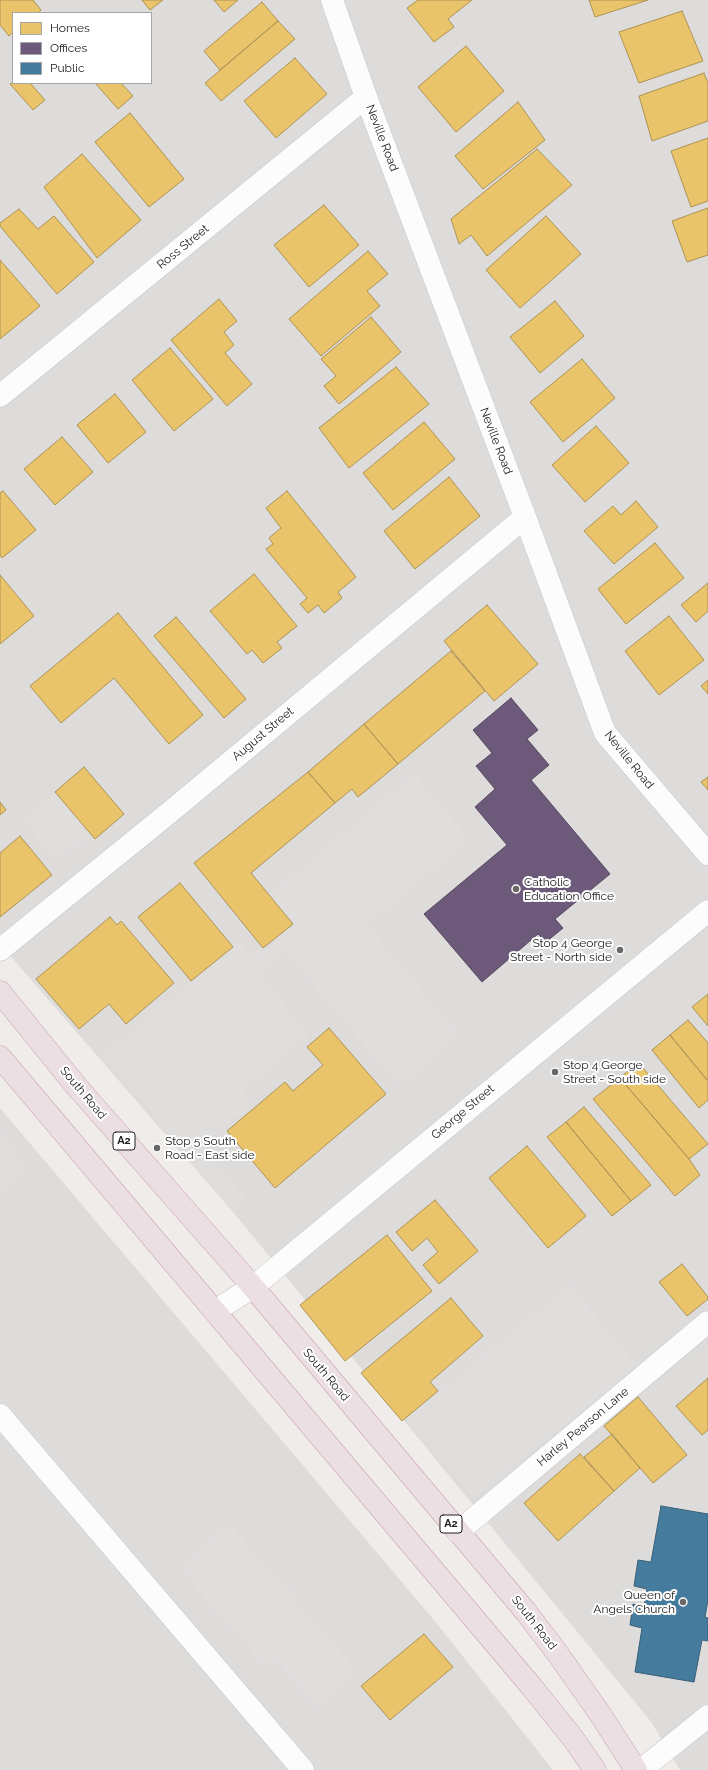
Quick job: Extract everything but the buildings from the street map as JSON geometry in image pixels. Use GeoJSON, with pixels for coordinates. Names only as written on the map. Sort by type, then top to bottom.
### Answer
{"type":"FeatureCollection","features":[{"type":"Feature","properties":{"kind":"highway","name":"South Road"},"geometry":{"type":"LineString","coordinates":[[0,992],[77,1087],[253,1287],[526,1612],[558,1654],[636,1770]]}},
{"type":"Feature","properties":{"kind":"highway"},"geometry":{"type":"LineString","coordinates":[[0,1057],[216,1311],[531,1686],[572,1737],[595,1770]]}},
{"type":"Feature","properties":{"kind":"street","name":"Neville Road"},"geometry":{"type":"LineString","coordinates":[[332,0],[366,97],[605,733],[708,854]]}},
{"type":"Feature","properties":{"kind":"street","name":"Ross Street"},"geometry":{"type":"LineString","coordinates":[[0,396],[366,97]]}},
{"type":"Feature","properties":{"kind":"street","name":"August Street"},"geometry":{"type":"LineString","coordinates":[[0,950],[170,812],[525,517]]}},
{"type":"Feature","properties":{"kind":"street","name":"George Street"},"geometry":{"type":"LineString","coordinates":[[216,1311],[253,1287],[470,1106],[708,911]]}},
{"type":"Feature","properties":{"kind":"street","name":"Harley Pearson Lane"},"geometry":{"type":"LineString","coordinates":[[458,1532],[708,1322]]}},
{"type":"Feature","properties":{"kind":"street"},"geometry":{"type":"LineString","coordinates":[[0,1415],[303,1770]]}},
{"type":"Feature","properties":{"kind":"street"},"geometry":{"type":"LineString","coordinates":[[641,1770],[708,1716]]}},
{"type":"Feature","properties":{"kind":"shaded area"},"geometry":{"type":"Polygon","coordinates":[[[0,0],[708,0],[708,1770],[680,1770],[652,1723],[233,1212],[0,944],[0,0]]]}},
{"type":"Feature","properties":{"kind":"shaded area"},"geometry":{"type":"Polygon","coordinates":[[[415,774],[470,840],[368,925],[460,1036],[399,1087],[286,952],[259,974],[310,1035],[243,1091],[252,1104],[202,1145],[247,1200],[233,1212],[102,1055],[239,941],[254,959],[294,926],[269,895],[415,774]]]}},
{"type":"Feature","properties":{"kind":"shaded area"},"geometry":{"type":"Polygon","coordinates":[[[55,792],[89,833],[57,861],[22,819],[55,792]]]}},
{"type":"Feature","properties":{"kind":"shaded area"},"geometry":{"type":"Polygon","coordinates":[[[0,1108],[434,1620],[553,1770],[0,1770],[0,1108]]]}},
{"type":"Feature","properties":{"kind":"shaded area"},"geometry":{"type":"Polygon","coordinates":[[[0,1134],[30,1168],[0,1194],[0,1134]]]}},
{"type":"Feature","properties":{"kind":"shaded area"},"geometry":{"type":"Polygon","coordinates":[[[570,1285],[637,1366],[473,1499],[406,1418],[570,1285]]]}},
{"type":"Feature","properties":{"kind":"shaded area"},"geometry":{"type":"Polygon","coordinates":[[[230,1524],[359,1673],[318,1708],[276,1660],[266,1669],[178,1567],[230,1524]]]}},
{"type":"Feature","properties":{"kind":"place","name":"Catholic Education Office"},"geometry":{"type":"Point","coordinates":[516,889]}},
{"type":"Feature","properties":{"kind":"place","name":"Stop 4 George Street - North side"},"geometry":{"type":"Point","coordinates":[620,950]}},
{"type":"Feature","properties":{"kind":"place","name":"Stop 4 George Street - South side"},"geometry":{"type":"Point","coordinates":[555,1072]}},
{"type":"Feature","properties":{"kind":"place","name":"Stop 5 South Road - East side"},"geometry":{"type":"Point","coordinates":[157,1148]}},
{"type":"Feature","properties":{"kind":"place","name":"Queen of Angels Church"},"geometry":{"type":"Point","coordinates":[683,1602]}}]}
